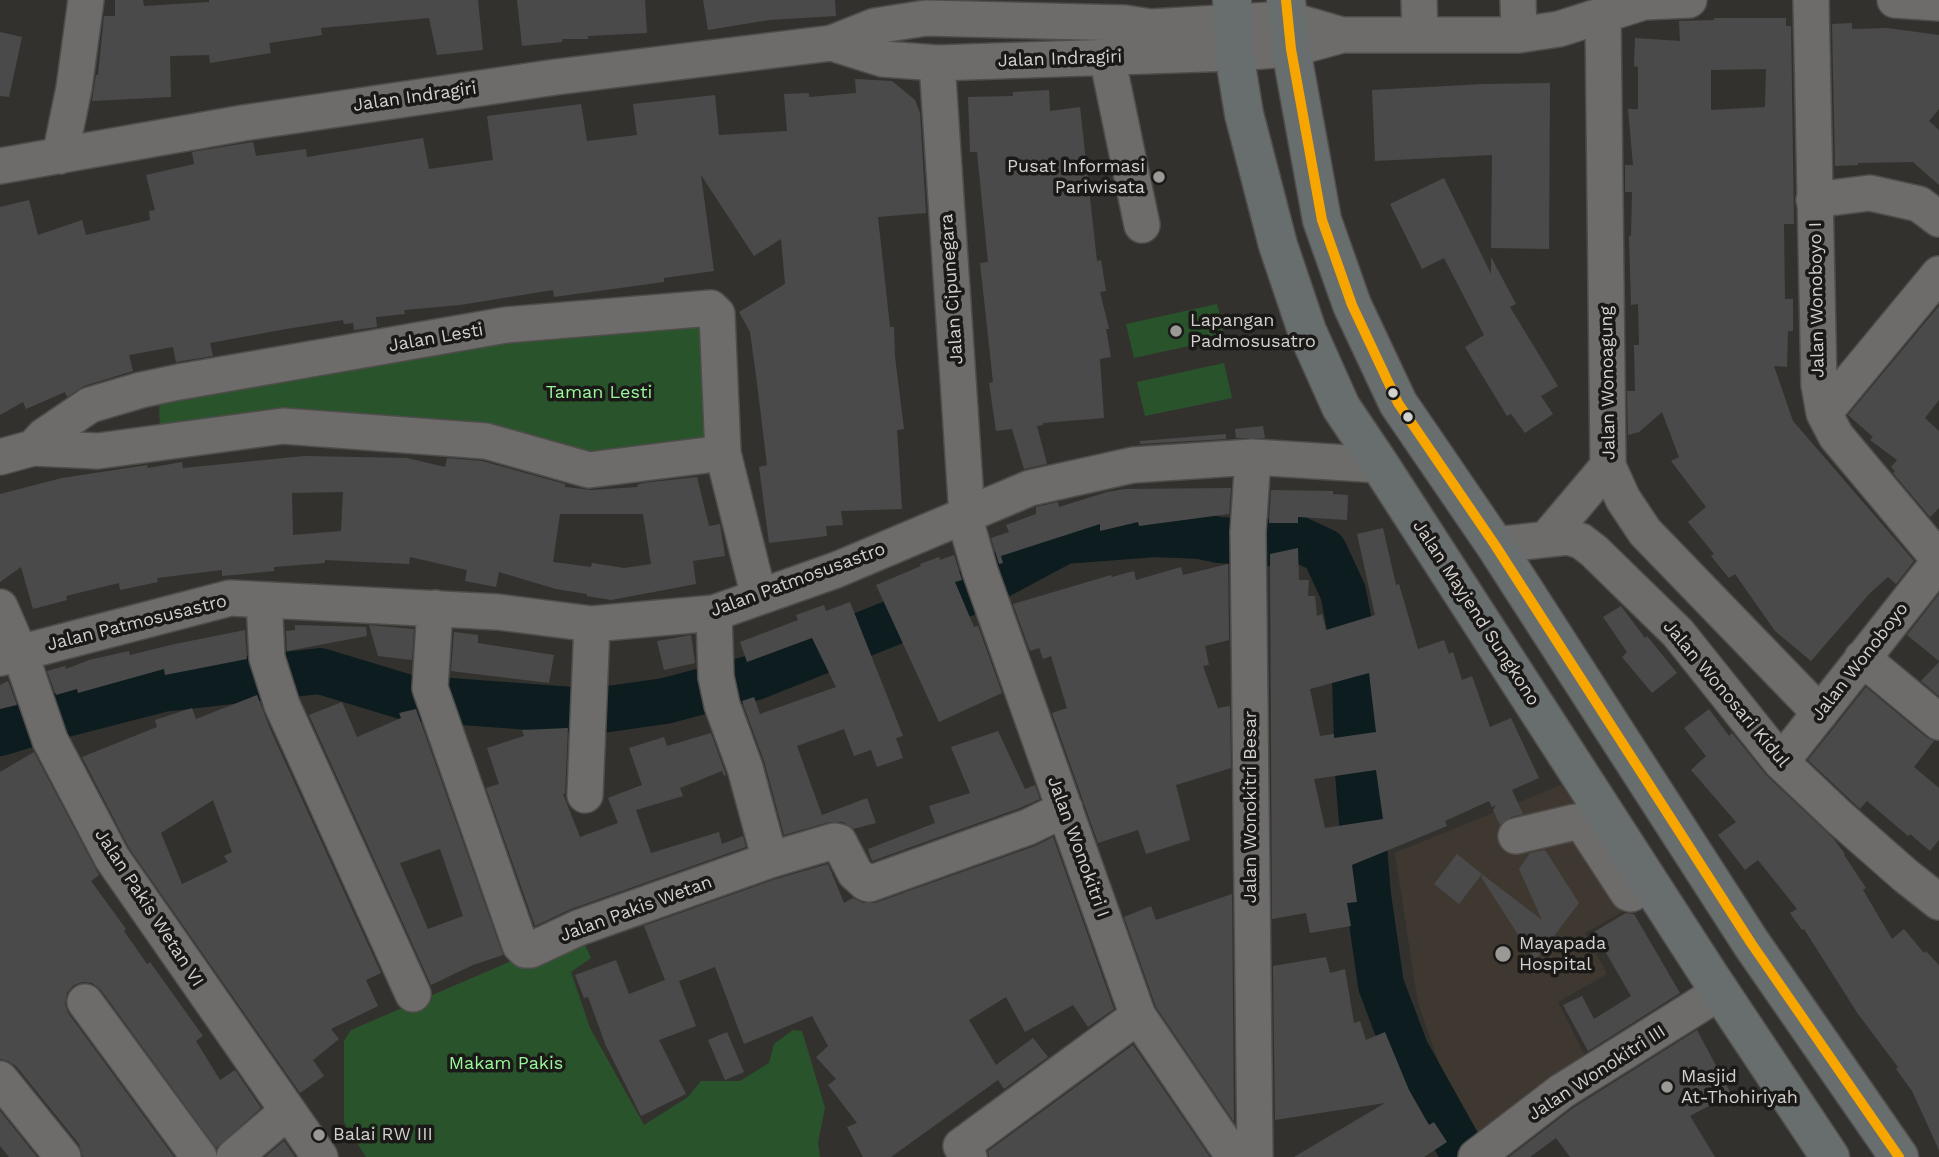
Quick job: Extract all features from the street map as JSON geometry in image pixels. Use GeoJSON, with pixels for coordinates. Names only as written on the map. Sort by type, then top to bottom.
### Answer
{"type":"FeatureCollection","features":[{"type":"Feature","properties":{"kind":"main road"},"geometry":{"type":"LineString","coordinates":[[1288,23],[1322,220],[1352,305],[1398,403],[1495,545],[1744,932],[1899,1157]]}},
{"type":"Feature","properties":{"kind":"main road","name":"Jalan Mayjend Sungkono"},"geometry":{"type":"LineString","coordinates":[[1233,25],[1244,114],[1278,245],[1307,331],[1341,407],[1380,465],[1590,816],[1650,884],[1830,1157]]}},
{"type":"Feature","properties":{"kind":"street"},"geometry":{"type":"LineString","coordinates":[[60,156],[74,88],[86,0]]}},
{"type":"Feature","properties":{"kind":"street"},"geometry":{"type":"LineString","coordinates":[[1419,0],[1420,35]]}},
{"type":"Feature","properties":{"kind":"street"},"geometry":{"type":"LineString","coordinates":[[1518,0],[1519,35]]}},
{"type":"Feature","properties":{"kind":"street","name":"Jalan Indragiri"},"geometry":{"type":"LineString","coordinates":[[0,166],[243,123],[556,77],[832,43],[926,9],[1123,11],[1151,27],[1288,23],[1342,35],[1519,35],[1559,29],[1644,2],[1689,0]]}},
{"type":"Feature","properties":{"kind":"street","name":"Jalan Wonoboyo I"},"geometry":{"type":"LineString","coordinates":[[1811,0],[1819,385],[1824,413],[1836,436],[1939,561]]}},
{"type":"Feature","properties":{"kind":"street"},"geometry":{"type":"LineString","coordinates":[[1895,0],[1939,3]]}},
{"type":"Feature","properties":{"kind":"street","name":"Jalan Wonoagung"},"geometry":{"type":"LineString","coordinates":[[1603,15],[1608,466],[1623,499],[1645,532],[1820,713]]}},
{"type":"Feature","properties":{"kind":"street","name":"Jalan Indragiri"},"geometry":{"type":"LineString","coordinates":[[832,43],[883,59],[937,63],[1107,57],[1233,25]]}},
{"type":"Feature","properties":{"kind":"street"},"geometry":{"type":"LineString","coordinates":[[1107,57],[1142,225]]}},
{"type":"Feature","properties":{"kind":"street","name":"Jalan Cipunegara"},"geometry":{"type":"LineString","coordinates":[[937,63],[965,515]]}},
{"type":"Feature","properties":{"kind":"street"},"geometry":{"type":"LineString","coordinates":[[1814,200],[1870,192],[1919,204],[1939,219]]}},
{"type":"Feature","properties":{"kind":"street"},"geometry":{"type":"LineString","coordinates":[[1824,413],[1939,274]]}},
{"type":"Feature","properties":{"kind":"street","name":"Jalan Lesti"},"geometry":{"type":"LineString","coordinates":[[16,453],[90,405],[154,387],[506,325],[711,308],[717,314],[723,453],[759,597]]}},
{"type":"Feature","properties":{"kind":"street","name":"Jalan Lesti"},"geometry":{"type":"LineString","coordinates":[[16,453],[97,451],[283,426],[486,442],[589,470],[723,453]]}},
{"type":"Feature","properties":{"kind":"street","name":"Jalan Patmosusastro"},"geometry":{"type":"LineString","coordinates":[[10,655],[230,598],[498,612],[592,624],[714,613],[836,570],[1030,488],[1132,465],[1253,457],[1380,465]]}},
{"type":"Feature","properties":{"kind":"street","name":"Jalan Wonokitri Besar"},"geometry":{"type":"LineString","coordinates":[[1253,457],[1248,548],[1255,1157]]}},
{"type":"Feature","properties":{"kind":"street"},"geometry":{"type":"LineString","coordinates":[[1548,537],[1608,466]]}},
{"type":"Feature","properties":{"kind":"street","name":"Jalan Wonokitri I"},"geometry":{"type":"LineString","coordinates":[[965,515],[980,571],[1138,1016],[1234,1157]]}},
{"type":"Feature","properties":{"kind":"street","name":"Jalan Wonosari Kidul"},"geometry":{"type":"LineString","coordinates":[[1495,545],[1548,537],[1568,537],[1581,541],[1594,551],[1678,633],[1781,762],[1840,818],[1939,902]]}},
{"type":"Feature","properties":{"kind":"street","name":"Jalan Wonoboyo"},"geometry":{"type":"LineString","coordinates":[[1781,762],[1939,561]]}},
{"type":"Feature","properties":{"kind":"street"},"geometry":{"type":"LineString","coordinates":[[264,600],[267,658],[282,705],[413,994]]}},
{"type":"Feature","properties":{"kind":"street","name":"Jalan Pakis Wetan VI"},"geometry":{"type":"LineString","coordinates":[[0,607],[10,655],[34,699],[50,740],[112,858],[320,1157]]}},
{"type":"Feature","properties":{"kind":"street","name":"Jalan Pakis Wetan"},"geometry":{"type":"LineString","coordinates":[[435,608],[430,688],[520,945],[525,950],[531,950],[578,928],[770,860],[836,840],[842,846],[855,873],[869,884],[1028,827],[1065,809]]}},
{"type":"Feature","properties":{"kind":"street"},"geometry":{"type":"LineString","coordinates":[[714,613],[719,691],[745,768],[770,860]]}},
{"type":"Feature","properties":{"kind":"street"},"geometry":{"type":"LineString","coordinates":[[585,795],[592,624]]}},
{"type":"Feature","properties":{"kind":"street"},"geometry":{"type":"LineString","coordinates":[[1862,658],[1939,722]]}},
{"type":"Feature","properties":{"kind":"street"},"geometry":{"type":"LineString","coordinates":[[1516,836],[1590,816]]}},
{"type":"Feature","properties":{"kind":"street","name":"Jalan Wonokitri III"},"geometry":{"type":"LineString","coordinates":[[1479,1155],[1562,1091],[1720,992]]}},
{"type":"Feature","properties":{"kind":"street"},"geometry":{"type":"LineString","coordinates":[[85,1002],[199,1157]]}},
{"type":"Feature","properties":{"kind":"street"},"geometry":{"type":"LineString","coordinates":[[969,1157],[961,1146],[1138,1016]]}},
{"type":"Feature","properties":{"kind":"street"},"geometry":{"type":"LineString","coordinates":[[0,1079],[63,1157]]}},
{"type":"Feature","properties":{"kind":"street"},"geometry":{"type":"LineString","coordinates":[[234,1157],[288,1111]]}},
{"type":"Feature","properties":{"kind":"shaded area","name":"Mayapada Hospital"},"geometry":{"type":"Polygon","coordinates":[[[1561,785],[1641,901],[1585,933],[1607,974],[1558,1002],[1590,1066],[1485,1144],[1447,1086],[1418,1003],[1395,853],[1561,785]]]}},
{"type":"Feature","properties":{"kind":"green space","name":"Lapangan Padmosusatro"},"geometry":{"type":"Polygon","coordinates":[[[1217,304],[1225,338],[1134,358],[1126,324],[1217,304]]]}},
{"type":"Feature","properties":{"kind":"green space","name":"Taman Lesti"},"geometry":{"type":"Polygon","coordinates":[[[702,324],[705,444],[593,456],[160,428],[159,404],[182,395],[493,339],[702,324]]]}},
{"type":"Feature","properties":{"kind":"green space","name":"Lapangan Padmosusatro"},"geometry":{"type":"Polygon","coordinates":[[[1224,363],[1232,398],[1145,416],[1137,382],[1224,363]]]}},
{"type":"Feature","properties":{"kind":"green space","name":"Makam Pakis"},"geometry":{"type":"Polygon","coordinates":[[[579,932],[591,958],[571,972],[590,1028],[644,1125],[688,1097],[701,1081],[740,1081],[769,1063],[774,1044],[793,1030],[802,1031],[825,1108],[818,1142],[820,1157],[366,1157],[344,1122],[344,1041],[351,1030],[579,932]]]}},
{"type":"Feature","properties":{"kind":"building"},"geometry":{"type":"Polygon","coordinates":[[[115,0],[143,0],[144,6],[209,0],[478,0],[483,50],[437,55],[429,18],[321,28],[322,35],[269,43],[271,53],[210,63],[209,55],[170,56],[171,97],[92,101],[98,75],[104,16],[115,16],[115,0]]]}},
{"type":"Feature","properties":{"kind":"building"},"geometry":{"type":"Polygon","coordinates":[[[517,0],[645,0],[647,33],[588,36],[588,39],[562,39],[562,42],[522,46],[517,0]]]}},
{"type":"Feature","properties":{"kind":"building"},"geometry":{"type":"Polygon","coordinates":[[[703,0],[835,0],[836,16],[769,20],[708,30],[703,0]]]}},
{"type":"Feature","properties":{"kind":"building"},"geometry":{"type":"Polygon","coordinates":[[[1786,18],[1786,26],[1791,26],[1794,224],[1784,224],[1785,299],[1793,299],[1793,331],[1788,331],[1787,367],[1774,366],[1793,421],[1914,561],[1896,584],[1888,577],[1870,593],[1811,661],[1775,631],[1735,574],[1729,578],[1688,522],[1706,507],[1671,461],[1679,457],[1662,412],[1639,432],[1628,435],[1627,391],[1635,391],[1634,345],[1639,345],[1638,304],[1631,305],[1629,236],[1632,192],[1625,192],[1625,165],[1633,165],[1628,109],[1638,109],[1638,67],[1634,66],[1635,38],[1680,41],[1679,21],[1786,18]],[[1766,69],[1711,70],[1711,110],[1765,107],[1766,69]]]}},
{"type":"Feature","properties":{"kind":"building"},"geometry":{"type":"Polygon","coordinates":[[[1852,23],[1852,29],[1887,28],[1939,35],[1939,109],[1929,121],[1939,130],[1939,185],[1913,162],[1835,166],[1832,24],[1852,23]]]}},
{"type":"Feature","properties":{"kind":"building"},"geometry":{"type":"Polygon","coordinates":[[[0,32],[22,37],[9,97],[0,96],[0,32]]]}},
{"type":"Feature","properties":{"kind":"building"},"geometry":{"type":"Polygon","coordinates":[[[855,79],[892,81],[915,100],[920,113],[926,213],[878,217],[890,327],[894,327],[904,429],[897,430],[902,509],[841,511],[843,525],[826,526],[827,536],[769,543],[759,467],[767,465],[757,383],[750,332],[739,312],[785,284],[781,239],[754,256],[701,175],[714,271],[664,278],[664,282],[554,297],[553,290],[460,305],[404,310],[405,314],[376,317],[377,327],[354,330],[353,323],[344,324],[343,320],[286,329],[210,343],[213,356],[176,362],[173,347],[129,355],[133,371],[84,386],[67,397],[65,392],[26,409],[23,402],[0,415],[0,207],[29,200],[38,235],[82,220],[86,235],[150,220],[149,211],[155,210],[146,175],[194,164],[192,152],[253,142],[256,156],[306,149],[307,157],[423,138],[429,169],[493,160],[487,116],[581,104],[587,141],[637,135],[633,104],[715,95],[719,135],[787,131],[784,94],[809,93],[809,97],[856,93],[855,79]]]}},
{"type":"Feature","properties":{"kind":"building"},"geometry":{"type":"Polygon","coordinates":[[[1550,83],[1549,249],[1491,248],[1492,155],[1375,161],[1372,90],[1550,83]]]}},
{"type":"Feature","properties":{"kind":"building"},"geometry":{"type":"Polygon","coordinates":[[[1049,90],[1050,111],[1080,107],[1097,261],[1101,260],[1106,291],[1100,292],[1109,329],[1106,329],[1111,357],[1100,359],[1104,418],[1043,423],[1037,426],[1047,464],[1024,469],[1012,429],[996,431],[989,383],[993,382],[980,263],[988,262],[977,152],[970,152],[968,97],[1013,96],[1013,92],[1049,90]]]}},
{"type":"Feature","properties":{"kind":"building"},"geometry":{"type":"Polygon","coordinates":[[[1444,178],[1491,274],[1491,257],[1516,304],[1510,307],[1558,386],[1541,396],[1553,414],[1525,433],[1511,414],[1507,416],[1465,347],[1484,335],[1444,258],[1422,269],[1390,204],[1444,178]]]}},
{"type":"Feature","properties":{"kind":"building"},"geometry":{"type":"Polygon","coordinates":[[[1939,306],[1939,400],[1925,418],[1939,431],[1939,508],[1930,517],[1893,473],[1895,471],[1891,467],[1897,460],[1870,440],[1873,437],[1848,415],[1939,306]]]}},
{"type":"Feature","properties":{"kind":"building"},"geometry":{"type":"Polygon","coordinates":[[[1263,426],[1265,438],[1236,438],[1235,429],[1263,426]]]}},
{"type":"Feature","properties":{"kind":"building"},"geometry":{"type":"Polygon","coordinates":[[[1226,434],[1226,439],[1140,444],[1140,441],[1226,434]]]}},
{"type":"Feature","properties":{"kind":"building"},"geometry":{"type":"Polygon","coordinates":[[[305,456],[407,458],[445,467],[447,458],[482,461],[565,484],[565,487],[591,490],[638,487],[637,485],[643,483],[697,477],[709,526],[720,524],[725,556],[693,561],[696,584],[611,600],[556,589],[499,572],[496,587],[465,581],[467,570],[410,557],[409,564],[325,560],[325,563],[274,567],[274,571],[244,574],[222,576],[222,570],[157,578],[158,582],[120,590],[119,583],[66,596],[67,600],[33,609],[21,567],[0,582],[0,494],[62,478],[147,465],[148,468],[182,462],[183,468],[305,456]],[[343,492],[292,493],[293,535],[341,531],[343,492]],[[560,514],[553,562],[591,567],[592,563],[624,568],[651,564],[643,514],[560,514]]]}},
{"type":"Feature","properties":{"kind":"building"},"geometry":{"type":"Polygon","coordinates":[[[1231,488],[1229,514],[1139,526],[1138,522],[1100,531],[1100,524],[1001,556],[1003,563],[999,564],[991,538],[1009,532],[1006,525],[1036,514],[1036,507],[1058,502],[1059,507],[1125,489],[1231,488]]]}},
{"type":"Feature","properties":{"kind":"building"},"geometry":{"type":"Polygon","coordinates":[[[1271,490],[1333,491],[1333,494],[1348,495],[1347,520],[1298,517],[1298,523],[1269,523],[1271,490]]]}},
{"type":"Feature","properties":{"kind":"building"},"geometry":{"type":"Polygon","coordinates":[[[1383,528],[1396,585],[1399,584],[1418,649],[1444,640],[1449,654],[1453,652],[1462,680],[1472,676],[1490,727],[1511,718],[1539,778],[1512,790],[1523,814],[1511,817],[1500,825],[1493,810],[1496,805],[1492,807],[1489,801],[1445,821],[1447,826],[1352,865],[1357,902],[1347,903],[1351,926],[1310,933],[1306,913],[1272,919],[1270,554],[1298,548],[1299,580],[1309,580],[1308,596],[1315,596],[1317,616],[1322,614],[1326,630],[1375,615],[1357,534],[1383,528]],[[1369,673],[1310,689],[1320,736],[1334,734],[1334,738],[1376,732],[1369,673]],[[1376,770],[1314,779],[1325,828],[1383,819],[1376,770]]]}},
{"type":"Feature","properties":{"kind":"building"},"geometry":{"type":"Polygon","coordinates":[[[954,555],[962,580],[955,582],[974,627],[978,626],[1002,693],[939,722],[876,585],[921,566],[920,564],[954,555]]]}},
{"type":"Feature","properties":{"kind":"building"},"geometry":{"type":"Polygon","coordinates":[[[1228,564],[1229,640],[1205,646],[1209,665],[1203,666],[1218,708],[1230,706],[1231,768],[1176,785],[1190,840],[1146,854],[1138,830],[1098,843],[1052,713],[1067,708],[1051,656],[1043,659],[1039,648],[1030,651],[1013,604],[1111,575],[1112,577],[1134,571],[1136,580],[1181,567],[1183,575],[1228,564]]]}},
{"type":"Feature","properties":{"kind":"building"},"geometry":{"type":"Polygon","coordinates":[[[1939,594],[1939,661],[1907,635],[1939,594]]]}},
{"type":"Feature","properties":{"kind":"building"},"geometry":{"type":"Polygon","coordinates":[[[850,602],[903,736],[896,738],[903,758],[877,767],[871,750],[854,756],[844,729],[797,746],[822,815],[867,798],[876,823],[853,829],[843,822],[829,822],[784,835],[764,761],[742,701],[754,697],[760,714],[836,687],[812,638],[747,662],[740,642],[798,620],[796,615],[824,605],[826,611],[850,602]]]}},
{"type":"Feature","properties":{"kind":"building"},"geometry":{"type":"Polygon","coordinates":[[[1621,606],[1645,638],[1647,636],[1677,673],[1652,693],[1622,657],[1627,652],[1603,617],[1621,606]]]}},
{"type":"Feature","properties":{"kind":"building"},"geometry":{"type":"Polygon","coordinates":[[[295,625],[366,627],[367,636],[287,651],[286,631],[295,630],[295,625]]]}},
{"type":"Feature","properties":{"kind":"building"},"geometry":{"type":"Polygon","coordinates":[[[369,625],[414,629],[412,660],[378,656],[369,625]]]}},
{"type":"Feature","properties":{"kind":"building"},"geometry":{"type":"Polygon","coordinates":[[[245,630],[247,659],[165,675],[164,669],[78,693],[77,689],[56,695],[47,671],[65,666],[66,669],[89,660],[129,651],[130,655],[245,630]]]}},
{"type":"Feature","properties":{"kind":"building"},"geometry":{"type":"Polygon","coordinates":[[[454,632],[478,635],[478,643],[554,655],[549,683],[451,671],[454,632]]]}},
{"type":"Feature","properties":{"kind":"building"},"geometry":{"type":"Polygon","coordinates":[[[691,635],[695,663],[664,670],[657,641],[691,635]]]}},
{"type":"Feature","properties":{"kind":"building"},"geometry":{"type":"Polygon","coordinates":[[[1939,662],[1939,696],[1921,681],[1939,662]]]}},
{"type":"Feature","properties":{"kind":"building"},"geometry":{"type":"Polygon","coordinates":[[[8,681],[17,705],[0,709],[0,685],[8,681]]]}},
{"type":"Feature","properties":{"kind":"building"},"geometry":{"type":"Polygon","coordinates":[[[1866,687],[1934,741],[1914,767],[1939,788],[1939,840],[1930,851],[1867,801],[1860,809],[1808,760],[1866,687]]]}},
{"type":"Feature","properties":{"kind":"building"},"geometry":{"type":"Polygon","coordinates":[[[257,695],[381,973],[366,980],[378,1006],[331,1029],[339,1039],[313,1060],[324,1076],[300,1093],[129,848],[82,757],[157,727],[155,720],[192,708],[196,719],[257,695]],[[213,800],[161,833],[182,884],[228,862],[224,856],[232,852],[213,800]]]}},
{"type":"Feature","properties":{"kind":"building"},"geometry":{"type":"Polygon","coordinates":[[[342,702],[357,737],[401,718],[399,713],[416,709],[503,955],[473,965],[431,985],[309,715],[342,702]],[[440,849],[400,863],[428,929],[463,916],[440,849]]]}},
{"type":"Feature","properties":{"kind":"building"},"geometry":{"type":"Polygon","coordinates":[[[1709,709],[1729,736],[1732,733],[1767,776],[1833,838],[1866,888],[1863,890],[1892,939],[1904,929],[1924,953],[1926,951],[1939,965],[1939,1150],[1912,1091],[1896,1069],[1898,1067],[1858,1014],[1804,929],[1802,930],[1790,913],[1797,909],[1758,860],[1745,870],[1718,835],[1736,822],[1691,770],[1706,756],[1684,728],[1709,709]]]}},
{"type":"Feature","properties":{"kind":"building"},"geometry":{"type":"Polygon","coordinates":[[[568,728],[563,794],[580,837],[618,823],[608,798],[642,785],[629,748],[664,737],[667,746],[711,733],[726,775],[724,776],[722,771],[680,788],[683,796],[636,810],[651,853],[719,832],[722,844],[743,836],[746,847],[571,909],[535,926],[486,788],[499,784],[487,748],[524,736],[522,730],[568,728]]]}},
{"type":"Feature","properties":{"kind":"building"},"geometry":{"type":"Polygon","coordinates":[[[998,731],[1025,789],[1035,785],[1040,799],[872,861],[868,849],[935,823],[929,806],[970,793],[951,747],[998,731]]]}},
{"type":"Feature","properties":{"kind":"building"},"geometry":{"type":"Polygon","coordinates":[[[34,752],[99,875],[91,881],[126,929],[124,931],[147,964],[150,962],[203,1036],[196,1041],[220,1080],[235,1070],[261,1108],[216,1148],[101,990],[92,983],[74,985],[67,993],[65,1004],[68,1013],[174,1157],[83,1157],[79,1144],[16,1066],[0,1059],[0,772],[34,752]]]}},
{"type":"Feature","properties":{"kind":"building"},"geometry":{"type":"Polygon","coordinates":[[[1053,837],[1114,1009],[1088,1027],[1073,1005],[1025,1032],[1006,997],[969,1020],[996,1065],[1033,1038],[1048,1057],[1004,1089],[998,1080],[891,1157],[863,1157],[847,1127],[857,1123],[828,1085],[836,1079],[816,1057],[828,1046],[812,1016],[744,1044],[715,967],[679,981],[696,1026],[659,1040],[686,1094],[641,1116],[606,1046],[588,997],[584,998],[575,975],[616,960],[629,994],[665,980],[644,926],[590,945],[776,879],[828,864],[844,903],[853,898],[863,903],[875,903],[1035,846],[1053,837]]]}},
{"type":"Feature","properties":{"kind":"building"},"geometry":{"type":"Polygon","coordinates":[[[1545,850],[1579,903],[1535,961],[1481,877],[1483,875],[1542,920],[1519,869],[1530,853],[1545,850]]]}},
{"type":"Feature","properties":{"kind":"building"},"geometry":{"type":"Polygon","coordinates":[[[1457,854],[1482,874],[1459,904],[1434,884],[1457,854]]]}},
{"type":"Feature","properties":{"kind":"building"},"geometry":{"type":"Polygon","coordinates":[[[1232,894],[1234,1122],[1156,1007],[1124,917],[1151,906],[1156,920],[1232,894]]]}},
{"type":"Feature","properties":{"kind":"building"},"geometry":{"type":"Polygon","coordinates":[[[1626,913],[1634,914],[1680,993],[1588,1051],[1563,1005],[1582,996],[1594,1019],[1631,996],[1594,932],[1626,913]]]}},
{"type":"Feature","properties":{"kind":"building"},"geometry":{"type":"Polygon","coordinates":[[[1326,957],[1330,973],[1345,969],[1354,1023],[1360,1021],[1366,1040],[1385,1032],[1409,1090],[1429,1125],[1434,1122],[1447,1142],[1424,1157],[1294,1157],[1385,1103],[1275,1120],[1273,966],[1326,957]]]}},
{"type":"Feature","properties":{"kind":"building"},"geometry":{"type":"Polygon","coordinates":[[[1697,1030],[1731,1094],[1690,1116],[1715,1157],[1570,1157],[1556,1138],[1530,1157],[1509,1157],[1573,1108],[1697,1030]]]}},
{"type":"Feature","properties":{"kind":"building"},"geometry":{"type":"Polygon","coordinates":[[[727,1032],[744,1072],[725,1080],[708,1040],[727,1032]]]}},
{"type":"Feature","properties":{"kind":"building"},"geometry":{"type":"Polygon","coordinates":[[[1133,1045],[1210,1157],[989,1157],[988,1151],[1133,1045]]]}},
{"type":"Feature","properties":{"kind":"building"},"geometry":{"type":"Polygon","coordinates":[[[0,1111],[37,1157],[9,1157],[0,1146],[0,1111]]]}},
{"type":"Feature","properties":{"kind":"building"},"geometry":{"type":"Polygon","coordinates":[[[284,1141],[295,1157],[265,1157],[284,1141]]]}},
{"type":"Feature","properties":{"kind":"waterway"},"geometry":{"type":"LineString","coordinates":[[594,711],[665,701],[756,677],[967,593],[1064,541],[1155,534],[1267,543],[1296,538],[1324,551],[1343,592],[1354,648],[1358,773],[1368,895],[1381,985],[1406,1051],[1465,1157]]}},
{"type":"Feature","properties":{"kind":"waterway"},"geometry":{"type":"LineString","coordinates":[[0,733],[163,689],[320,671],[409,698],[586,711]]}},
{"type":"Feature","properties":{"kind":"transit line"},"geometry":{"type":"LineString","coordinates":[[1286,0],[1291,49],[1322,220],[1352,305],[1398,403],[1495,545],[1751,943],[1899,1157]]}},
{"type":"Feature","properties":{"kind":"place","name":"Pusat Informasi Pariwisata"},"geometry":{"type":"Point","coordinates":[1159,177]}},
{"type":"Feature","properties":{"kind":"place","name":"Lapangan Padmosusatro"},"geometry":{"type":"Point","coordinates":[1176,331]}},
{"type":"Feature","properties":{"kind":"place","name":"Mayapada Hospital"},"geometry":{"type":"Point","coordinates":[1503,954]}},
{"type":"Feature","properties":{"kind":"place","name":"Masjid At-Thohiriyah"},"geometry":{"type":"Point","coordinates":[1667,1087]}},
{"type":"Feature","properties":{"kind":"place","name":"Balai RW III"},"geometry":{"type":"Point","coordinates":[319,1135]}}]}
